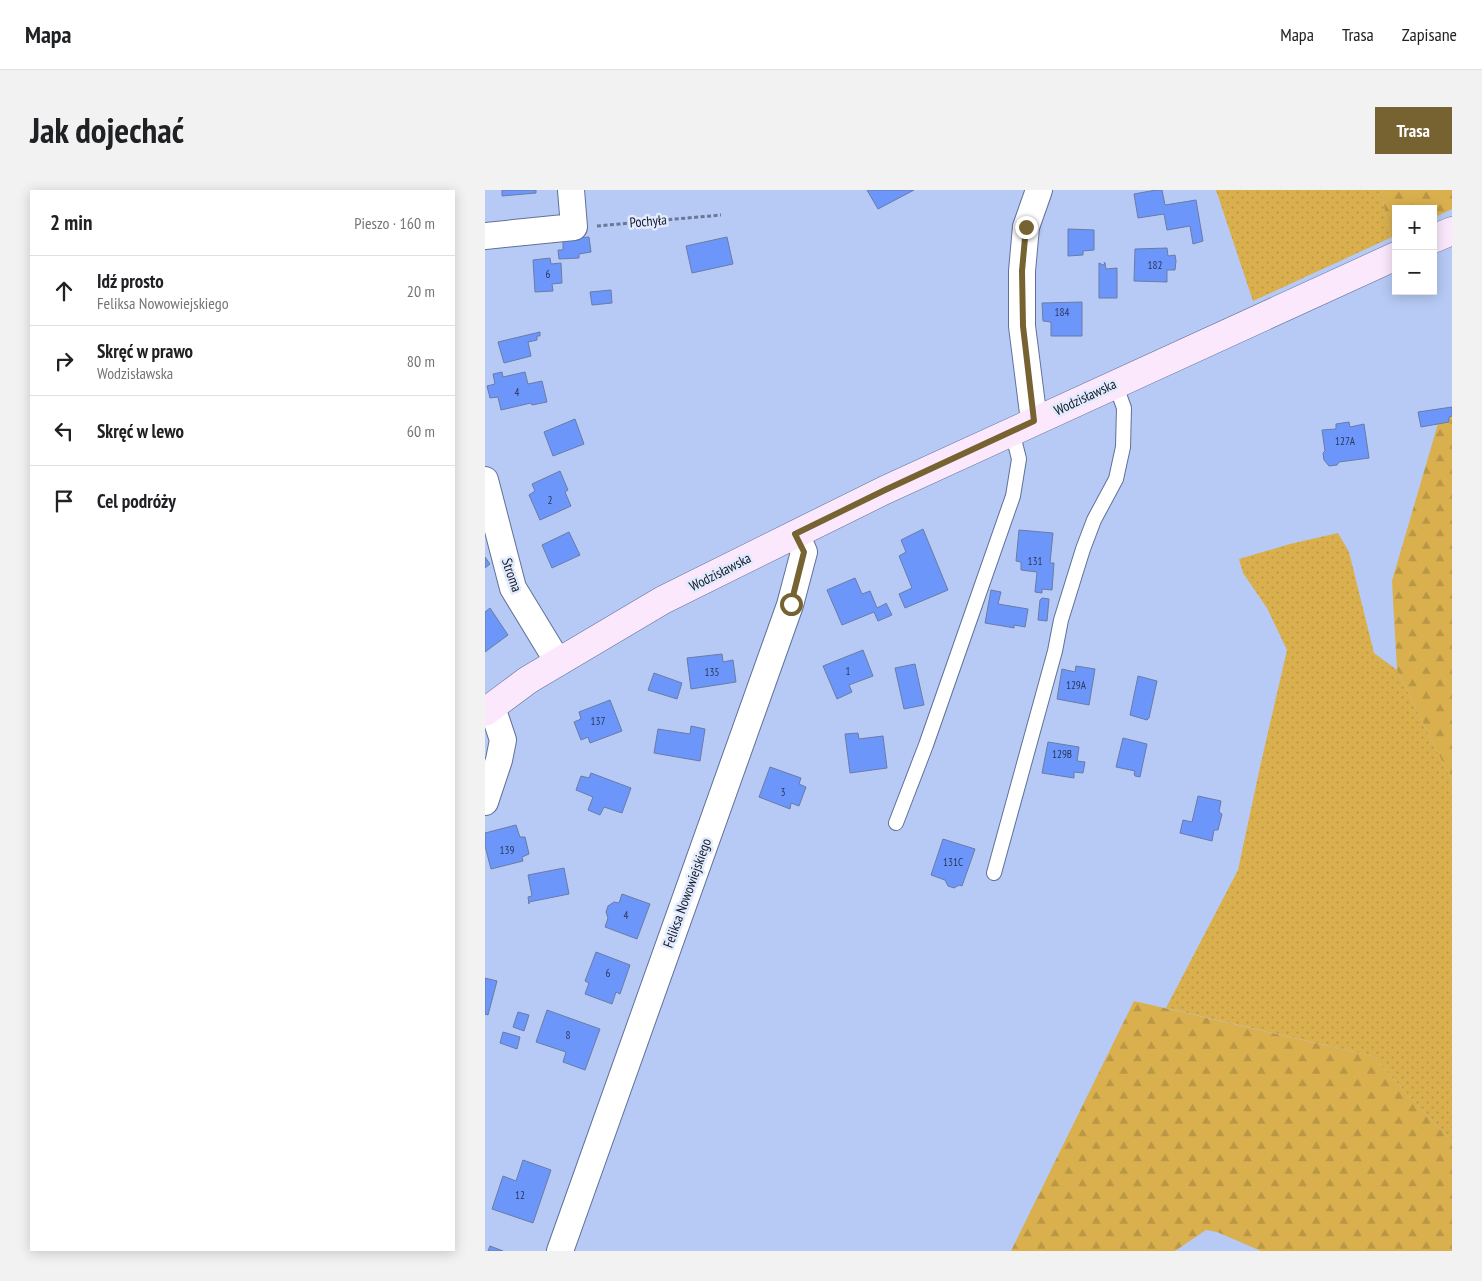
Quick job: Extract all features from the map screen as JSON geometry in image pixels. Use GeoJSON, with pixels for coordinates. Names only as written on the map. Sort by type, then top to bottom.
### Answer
{"type":"FeatureCollection","features":[{"type":"Feature","properties":{"kind":"main road"},"geometry":{"type":"LineString","coordinates":[[1437,237],[1452,231]]}},
{"type":"Feature","properties":{"kind":"main road","name":"Wodzisławska"},"geometry":{"type":"LineString","coordinates":[[488,709],[528,680],[663,600],[795,534],[1115,383],[1392,258]]}},
{"type":"Feature","properties":{"kind":"street"},"geometry":{"type":"LineString","coordinates":[[485,236],[574,228],[571,190]]}},
{"type":"Feature","properties":{"kind":"street"},"geometry":{"type":"LineString","coordinates":[[1023,426],[1022,271],[1026,227],[1039,190]]}},
{"type":"Feature","properties":{"kind":"street","name":"Stroma"},"geometry":{"type":"LineString","coordinates":[[485,480],[513,588],[558,662]]}},
{"type":"Feature","properties":{"kind":"street","name":"Feliksa Nowowiejskiego"},"geometry":{"type":"LineString","coordinates":[[559,1251],[791,604],[804,552],[795,534]]}},
{"type":"Feature","properties":{"kind":"street","name":"Wodzisławska"},"geometry":{"type":"LineString","coordinates":[[485,802],[499,760],[503,740],[488,709]]}},
{"type":"Feature","properties":{"kind":"lane"},"geometry":{"type":"LineString","coordinates":[[995,873],[1074,575],[1094,520],[1116,479],[1123,447],[1123,408],[1115,383]]}},
{"type":"Feature","properties":{"kind":"lane"},"geometry":{"type":"LineString","coordinates":[[896,823],[926,745],[1013,496],[1023,426]]}},
{"type":"Feature","properties":{"kind":"path","name":"Pochyła"},"geometry":{"type":"LineString","coordinates":[[574,228],[721,216]]}},
{"type":"Feature","properties":{"kind":"green space"},"geometry":{"type":"Polygon","coordinates":[[[1216,190],[1381,190],[1390,238],[1253,301],[1216,190]]]}},
{"type":"Feature","properties":{"kind":"green space"},"geometry":{"type":"Polygon","coordinates":[[[1381,190],[1452,190],[1452,209],[1437,216],[1437,205],[1392,205],[1392,237],[1390,238],[1381,190]]]}},
{"type":"Feature","properties":{"kind":"green space"},"geometry":{"type":"Polygon","coordinates":[[[1452,408],[1452,781],[1397,670],[1392,581],[1442,410],[1452,408]]]}},
{"type":"Feature","properties":{"kind":"green space"},"geometry":{"type":"Polygon","coordinates":[[[1338,533],[1349,552],[1374,653],[1397,670],[1452,781],[1452,1142],[1372,1056],[1166,1008],[1238,870],[1287,650],[1267,608],[1243,573],[1239,559],[1290,544],[1338,533]]]}},
{"type":"Feature","properties":{"kind":"green space"},"geometry":{"type":"Polygon","coordinates":[[[1134,1001],[1372,1056],[1452,1142],[1452,1251],[1261,1251],[1217,1232],[1206,1230],[1175,1251],[1011,1251],[1134,1001]]]}},
{"type":"Feature","properties":{"kind":"building"},"geometry":{"type":"Polygon","coordinates":[[[502,190],[536,190],[536,193],[502,196],[502,190]]]}},
{"type":"Feature","properties":{"kind":"building"},"geometry":{"type":"Polygon","coordinates":[[[867,190],[914,190],[878,209],[867,190]]]}},
{"type":"Feature","properties":{"kind":"building"},"geometry":{"type":"Polygon","coordinates":[[[1162,190],[1165,205],[1196,200],[1203,241],[1193,244],[1190,226],[1167,230],[1164,214],[1138,218],[1134,194],[1162,190]]]}},
{"type":"Feature","properties":{"kind":"building"},"geometry":{"type":"Polygon","coordinates":[[[1068,229],[1094,230],[1094,250],[1083,251],[1083,255],[1068,256],[1068,229]]]}},
{"type":"Feature","properties":{"kind":"building"},"geometry":{"type":"Polygon","coordinates":[[[589,237],[591,252],[579,254],[579,258],[559,259],[558,250],[563,250],[563,239],[589,237]]]}},
{"type":"Feature","properties":{"kind":"building"},"geometry":{"type":"Polygon","coordinates":[[[727,237],[733,264],[692,273],[686,246],[727,237]]]}},
{"type":"Feature","properties":{"kind":"building"},"geometry":{"type":"Polygon","coordinates":[[[1167,248],[1168,256],[1175,255],[1176,261],[1175,270],[1167,270],[1167,282],[1134,281],[1135,249],[1167,248]]]}},
{"type":"Feature","properties":{"kind":"building"},"geometry":{"type":"Polygon","coordinates":[[[550,258],[551,264],[561,263],[562,283],[552,284],[553,291],[535,292],[533,260],[550,258]]]}},
{"type":"Feature","properties":{"kind":"building"},"geometry":{"type":"Polygon","coordinates":[[[1099,263],[1103,265],[1105,264],[1105,263],[1106,269],[1117,268],[1117,298],[1099,298],[1099,263]]]}},
{"type":"Feature","properties":{"kind":"building"},"geometry":{"type":"Polygon","coordinates":[[[611,290],[612,303],[592,305],[590,292],[611,290]]]}},
{"type":"Feature","properties":{"kind":"building"},"geometry":{"type":"Polygon","coordinates":[[[1082,302],[1082,336],[1051,336],[1051,322],[1043,321],[1042,303],[1082,302]]]}},
{"type":"Feature","properties":{"kind":"building"},"geometry":{"type":"Polygon","coordinates":[[[540,332],[537,340],[528,342],[531,356],[504,363],[498,342],[540,332]]]}},
{"type":"Feature","properties":{"kind":"building"},"geometry":{"type":"Polygon","coordinates":[[[502,372],[503,377],[525,372],[528,384],[542,381],[547,402],[532,405],[531,403],[501,410],[498,397],[490,398],[487,386],[495,384],[493,374],[502,372]]]}},
{"type":"Feature","properties":{"kind":"building"},"geometry":{"type":"Polygon","coordinates":[[[1452,407],[1452,416],[1449,417],[1449,422],[1421,427],[1418,412],[1452,407]]]}},
{"type":"Feature","properties":{"kind":"building"},"geometry":{"type":"Polygon","coordinates":[[[575,419],[584,444],[553,456],[544,432],[575,419]]]}},
{"type":"Feature","properties":{"kind":"building"},"geometry":{"type":"Polygon","coordinates":[[[1349,422],[1350,427],[1364,424],[1369,458],[1339,462],[1337,465],[1329,466],[1324,460],[1323,453],[1325,451],[1322,430],[1336,429],[1336,424],[1349,422]]]}},
{"type":"Feature","properties":{"kind":"building"},"geometry":{"type":"Polygon","coordinates":[[[560,471],[568,490],[565,492],[571,506],[540,520],[529,495],[535,491],[532,484],[560,471]]]}},
{"type":"Feature","properties":{"kind":"building"},"geometry":{"type":"Polygon","coordinates":[[[923,529],[948,590],[905,608],[899,594],[912,588],[899,556],[906,552],[901,540],[923,529]]]}},
{"type":"Feature","properties":{"kind":"building"},"geometry":{"type":"Polygon","coordinates":[[[1019,530],[1053,533],[1050,563],[1054,563],[1052,590],[1042,589],[1042,593],[1035,592],[1037,572],[1021,570],[1021,562],[1016,561],[1019,530]]]}},
{"type":"Feature","properties":{"kind":"building"},"geometry":{"type":"Polygon","coordinates":[[[569,532],[580,555],[552,568],[542,545],[569,532]]]}},
{"type":"Feature","properties":{"kind":"building"},"geometry":{"type":"Polygon","coordinates":[[[485,557],[490,564],[485,568],[485,557]]]}},
{"type":"Feature","properties":{"kind":"building"},"geometry":{"type":"Polygon","coordinates":[[[855,578],[862,594],[870,591],[877,608],[886,603],[892,615],[878,621],[874,612],[842,625],[827,590],[855,578]]]}},
{"type":"Feature","properties":{"kind":"building"},"geometry":{"type":"Polygon","coordinates":[[[991,590],[1001,592],[998,604],[1028,609],[1025,627],[1014,625],[1014,628],[985,623],[991,590]]]}},
{"type":"Feature","properties":{"kind":"building"},"geometry":{"type":"Polygon","coordinates":[[[1042,598],[1049,599],[1047,621],[1038,620],[1040,600],[1042,598]]]}},
{"type":"Feature","properties":{"kind":"building"},"geometry":{"type":"Polygon","coordinates":[[[490,608],[508,635],[485,652],[485,612],[490,608]]]}},
{"type":"Feature","properties":{"kind":"building"},"geometry":{"type":"Polygon","coordinates":[[[863,650],[873,676],[849,685],[852,692],[837,699],[823,666],[863,650]]]}},
{"type":"Feature","properties":{"kind":"building"},"geometry":{"type":"Polygon","coordinates":[[[722,654],[723,662],[733,660],[736,682],[691,689],[687,658],[722,654]]]}},
{"type":"Feature","properties":{"kind":"building"},"geometry":{"type":"Polygon","coordinates":[[[915,664],[924,705],[904,709],[895,668],[915,664]]]}},
{"type":"Feature","properties":{"kind":"building"},"geometry":{"type":"Polygon","coordinates":[[[1076,666],[1095,669],[1089,705],[1057,699],[1062,669],[1075,672],[1076,666]]]}},
{"type":"Feature","properties":{"kind":"building"},"geometry":{"type":"Polygon","coordinates":[[[654,673],[682,683],[677,699],[648,690],[654,673]]]}},
{"type":"Feature","properties":{"kind":"building"},"geometry":{"type":"Polygon","coordinates":[[[1138,676],[1157,681],[1147,720],[1130,715],[1138,676]]]}},
{"type":"Feature","properties":{"kind":"building"},"geometry":{"type":"Polygon","coordinates":[[[610,700],[622,731],[590,743],[588,737],[581,740],[574,722],[581,719],[579,712],[610,700]]]}},
{"type":"Feature","properties":{"kind":"building"},"geometry":{"type":"Polygon","coordinates":[[[691,726],[705,729],[700,761],[654,753],[658,729],[690,734],[691,726]]]}},
{"type":"Feature","properties":{"kind":"building"},"geometry":{"type":"Polygon","coordinates":[[[858,733],[859,739],[883,736],[887,768],[850,773],[845,734],[858,733]]]}},
{"type":"Feature","properties":{"kind":"building"},"geometry":{"type":"Polygon","coordinates":[[[1123,738],[1147,744],[1140,777],[1135,776],[1135,771],[1116,767],[1123,738]]]}},
{"type":"Feature","properties":{"kind":"building"},"geometry":{"type":"Polygon","coordinates":[[[1048,742],[1079,747],[1077,761],[1085,762],[1083,773],[1074,772],[1074,778],[1042,773],[1048,742]]]}},
{"type":"Feature","properties":{"kind":"building"},"geometry":{"type":"Polygon","coordinates":[[[770,767],[801,778],[799,784],[806,787],[799,806],[791,803],[790,809],[759,797],[770,767]]]}},
{"type":"Feature","properties":{"kind":"building"},"geometry":{"type":"Polygon","coordinates":[[[591,773],[631,788],[622,813],[604,807],[600,815],[588,810],[593,797],[576,790],[581,776],[589,778],[591,773]]]}},
{"type":"Feature","properties":{"kind":"building"},"geometry":{"type":"Polygon","coordinates":[[[1198,796],[1221,801],[1219,812],[1222,814],[1218,830],[1214,830],[1212,841],[1180,833],[1183,820],[1192,822],[1198,796]]]}},
{"type":"Feature","properties":{"kind":"building"},"geometry":{"type":"Polygon","coordinates":[[[516,825],[520,837],[525,837],[529,854],[522,857],[523,861],[491,869],[485,846],[485,833],[516,825]]]}},
{"type":"Feature","properties":{"kind":"building"},"geometry":{"type":"Polygon","coordinates":[[[943,839],[975,849],[962,886],[959,885],[954,888],[948,886],[945,880],[931,875],[943,839]]]}},
{"type":"Feature","properties":{"kind":"building"},"geometry":{"type":"Polygon","coordinates":[[[564,868],[569,894],[529,902],[529,904],[528,897],[532,896],[528,875],[564,868]]]}},
{"type":"Feature","properties":{"kind":"building"},"geometry":{"type":"Polygon","coordinates":[[[622,894],[650,904],[637,939],[605,927],[608,918],[606,912],[608,906],[614,902],[619,903],[622,894]]]}},
{"type":"Feature","properties":{"kind":"building"},"geometry":{"type":"Polygon","coordinates":[[[596,952],[630,965],[620,994],[616,992],[612,1004],[585,994],[589,983],[585,981],[596,952]]]}},
{"type":"Feature","properties":{"kind":"building"},"geometry":{"type":"Polygon","coordinates":[[[485,978],[497,981],[488,1015],[485,1014],[485,978]]]}},
{"type":"Feature","properties":{"kind":"building"},"geometry":{"type":"Polygon","coordinates":[[[547,1010],[600,1029],[585,1070],[563,1062],[566,1052],[536,1042],[547,1010]]]}},
{"type":"Feature","properties":{"kind":"building"},"geometry":{"type":"Polygon","coordinates":[[[518,1012],[529,1015],[524,1031],[513,1027],[518,1012]]]}},
{"type":"Feature","properties":{"kind":"building"},"geometry":{"type":"Polygon","coordinates":[[[503,1032],[520,1037],[517,1049],[500,1043],[503,1032]]]}},
{"type":"Feature","properties":{"kind":"building"},"geometry":{"type":"Polygon","coordinates":[[[523,1160],[551,1170],[533,1223],[492,1209],[503,1176],[516,1181],[523,1160]]]}},
{"type":"Feature","properties":{"kind":"building"},"geometry":{"type":"Polygon","coordinates":[[[490,1246],[503,1251],[488,1251],[490,1246]]]}},
{"type":"Feature","properties":{"kind":"route"},"geometry":{"type":"LineString","coordinates":[[791,604],[804,552],[795,534],[1034,421],[1023,326],[1022,271],[1026,227]]}}]}
